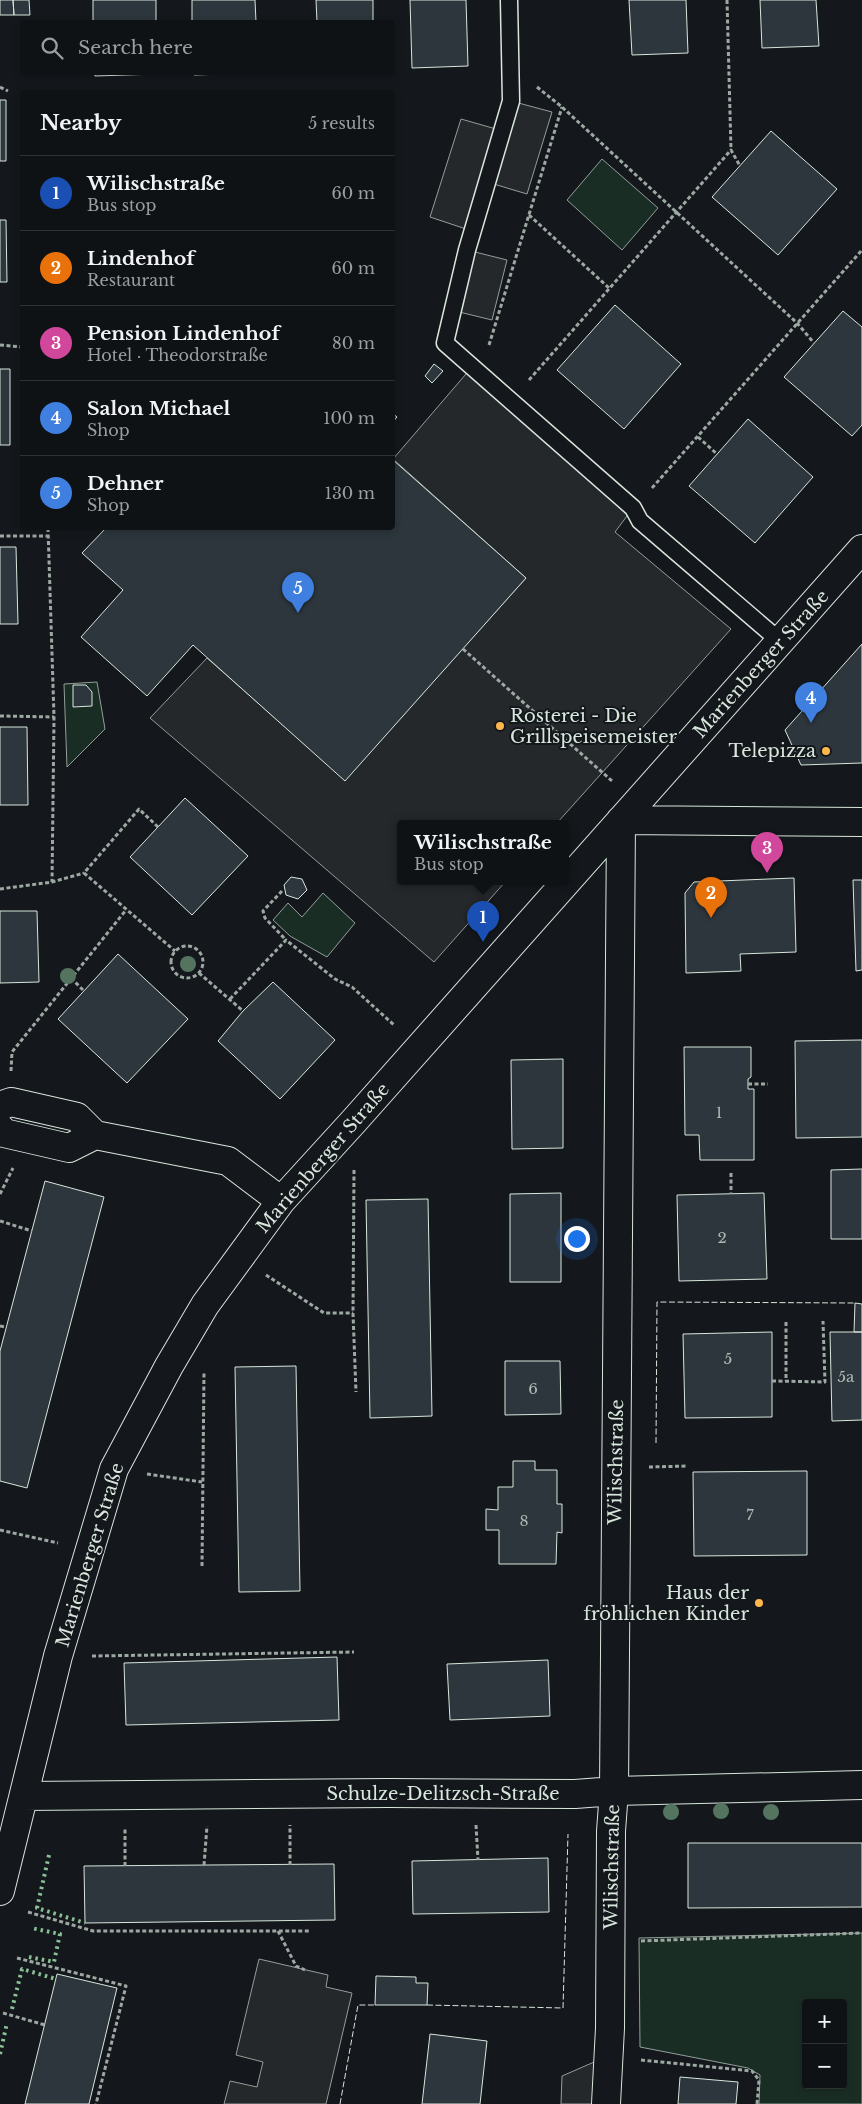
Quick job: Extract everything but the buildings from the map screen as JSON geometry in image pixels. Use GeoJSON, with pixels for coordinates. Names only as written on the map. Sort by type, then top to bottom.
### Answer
{"type":"FeatureCollection","features":[{"type":"Feature","properties":{"kind":"street","name":"Marienberger Straße"},"geometry":{"type":"LineString","coordinates":[[569,879],[781,642],[862,548]]}},
{"type":"Feature","properties":{"kind":"street"},"geometry":{"type":"LineString","coordinates":[[629,811],[862,822]]}},
{"type":"Feature","properties":{"kind":"street","name":"Wilischstraße"},"geometry":{"type":"LineString","coordinates":[[606,2104],[611,1942],[611,1831],[614,1791],[616,1469],[629,811]]}},
{"type":"Feature","properties":{"kind":"street","name":"Marienberger Straße"},"geometry":{"type":"LineString","coordinates":[[0,1891],[7,1836],[24,1796],[58,1656],[114,1469],[173,1359],[205,1305],[238,1257],[281,1201],[563,885]]}},
{"type":"Feature","properties":{"kind":"street"},"geometry":{"type":"LineString","coordinates":[[0,1106],[11,1102],[77,1117],[95,1135],[228,1161],[281,1201]]}},
{"type":"Feature","properties":{"kind":"street"},"geometry":{"type":"LineString","coordinates":[[0,1128],[4,1133],[69,1148],[95,1135]]}},
{"type":"Feature","properties":{"kind":"street","name":"Schulze-Delitzsch-Straße"},"geometry":{"type":"LineString","coordinates":[[24,1796],[388,1793],[575,1794],[614,1791],[862,1785]]}},
{"type":"Feature","properties":{"kind":"lane"},"geometry":{"type":"LineString","coordinates":[[509,0],[511,101],[469,240],[445,343],[633,508],[640,521],[781,642]]}},
{"type":"Feature","properties":{"kind":"path"},"geometry":{"type":"LineString","coordinates":[[727,0],[731,150],[740,166]]}},
{"type":"Feature","properties":{"kind":"path"},"geometry":{"type":"LineString","coordinates":[[510,65],[562,107],[675,213],[797,323],[814,342]]}},
{"type":"Feature","properties":{"kind":"path"},"geometry":{"type":"LineString","coordinates":[[0,87],[8,90]]}},
{"type":"Feature","properties":{"kind":"path"},"geometry":{"type":"LineString","coordinates":[[480,374],[562,107]]}},
{"type":"Feature","properties":{"kind":"path"},"geometry":{"type":"LineString","coordinates":[[511,401],[731,150]]}},
{"type":"Feature","properties":{"kind":"path"},"geometry":{"type":"LineString","coordinates":[[529,215],[609,288]]}},
{"type":"Feature","properties":{"kind":"path"},"geometry":{"type":"LineString","coordinates":[[633,508],[862,250]]}},
{"type":"Feature","properties":{"kind":"path"},"geometry":{"type":"LineString","coordinates":[[0,345],[20,347]]}},
{"type":"Feature","properties":{"kind":"path"},"geometry":{"type":"LineString","coordinates":[[698,436],[717,454]]}},
{"type":"Feature","properties":{"kind":"path"},"geometry":{"type":"LineString","coordinates":[[48,530],[54,717],[52,882]]}},
{"type":"Feature","properties":{"kind":"path"},"geometry":{"type":"LineString","coordinates":[[0,536],[49,536]]}},
{"type":"Feature","properties":{"kind":"path"},"geometry":{"type":"LineString","coordinates":[[463,649],[629,811]]}},
{"type":"Feature","properties":{"kind":"path"},"geometry":{"type":"LineString","coordinates":[[0,716],[54,717]]}},
{"type":"Feature","properties":{"kind":"path"},"geometry":{"type":"LineString","coordinates":[[0,889],[52,882],[84,873],[139,809],[158,827]]}},
{"type":"Feature","properties":{"kind":"path"},"geometry":{"type":"LineString","coordinates":[[84,873],[175,951]]}},
{"type":"Feature","properties":{"kind":"path"},"geometry":{"type":"LineString","coordinates":[[282,891],[263,911],[265,918],[286,940],[335,978],[352,987],[392,1023]]}},
{"type":"Feature","properties":{"kind":"path"},"geometry":{"type":"LineString","coordinates":[[11,1072],[12,1052],[126,910]]}},
{"type":"Feature","properties":{"kind":"path"},"geometry":{"type":"LineString","coordinates":[[230,999],[286,940]]}},
{"type":"Feature","properties":{"kind":"path"},"geometry":{"type":"LineString","coordinates":[[186,946],[200,952],[203,963],[199,973],[185,978],[175,974],[170,964],[175,951],[186,946]]}},
{"type":"Feature","properties":{"kind":"path"},"geometry":{"type":"LineString","coordinates":[[199,973],[243,1011]]}},
{"type":"Feature","properties":{"kind":"path"},"geometry":{"type":"LineString","coordinates":[[71,978],[84,991]]}},
{"type":"Feature","properties":{"kind":"path"},"geometry":{"type":"LineString","coordinates":[[748,1084],[768,1084]]}},
{"type":"Feature","properties":{"kind":"path"},"geometry":{"type":"LineString","coordinates":[[354,1121],[353,1312],[356,1392]]}},
{"type":"Feature","properties":{"kind":"path"},"geometry":{"type":"LineString","coordinates":[[731,1173],[731,1194]]}},
{"type":"Feature","properties":{"kind":"path"},"geometry":{"type":"LineString","coordinates":[[0,1221],[32,1231]]}},
{"type":"Feature","properties":{"kind":"path"},"geometry":{"type":"LineString","coordinates":[[238,1257],[324,1313],[353,1312]]}},
{"type":"Feature","properties":{"kind":"path"},"geometry":{"type":"LineString","coordinates":[[772,1381],[825,1382],[823,1321]]}},
{"type":"Feature","properties":{"kind":"path"},"geometry":{"type":"LineString","coordinates":[[786,1322],[786,1381]]}},
{"type":"Feature","properties":{"kind":"path"},"geometry":{"type":"LineString","coordinates":[[0,1326],[6,1327]]}},
{"type":"Feature","properties":{"kind":"path"},"geometry":{"type":"LineString","coordinates":[[202,1566],[204,1364]]}},
{"type":"Feature","properties":{"kind":"path"},"geometry":{"type":"LineString","coordinates":[[616,1469],[688,1466]]}},
{"type":"Feature","properties":{"kind":"path"},"geometry":{"type":"LineString","coordinates":[[114,1469],[202,1482]]}},
{"type":"Feature","properties":{"kind":"path"},"geometry":{"type":"LineString","coordinates":[[0,1530],[88,1551]]}},
{"type":"Feature","properties":{"kind":"path"},"geometry":{"type":"LineString","coordinates":[[58,1656],[354,1652]]}},
{"type":"Feature","properties":{"kind":"path"},"geometry":{"type":"LineString","coordinates":[[476,1819],[478,1860]]}},
{"type":"Feature","properties":{"kind":"path"},"geometry":{"type":"LineString","coordinates":[[290,1823],[290,1865]]}},
{"type":"Feature","properties":{"kind":"path"},"geometry":{"type":"LineString","coordinates":[[204,1865],[207,1825]]}},
{"type":"Feature","properties":{"kind":"path"},"geometry":{"type":"LineString","coordinates":[[125,1866],[126,1826]]}},
{"type":"Feature","properties":{"kind":"path"},"geometry":{"type":"LineString","coordinates":[[28,1912],[93,1931],[310,1931]]}},
{"type":"Feature","properties":{"kind":"path"},"geometry":{"type":"LineString","coordinates":[[278,1931],[296,1966],[305,1970]]}},
{"type":"Feature","properties":{"kind":"path"},"geometry":{"type":"LineString","coordinates":[[611,1942],[862,1933]]}},
{"type":"Feature","properties":{"kind":"path"},"geometry":{"type":"LineString","coordinates":[[17,1958],[126,1986],[96,2104]]}},
{"type":"Feature","properties":{"kind":"path"},"geometry":{"type":"LineString","coordinates":[[3,2013],[45,2025]]}},
{"type":"Feature","properties":{"kind":"path"},"geometry":{"type":"LineString","coordinates":[[608,2056],[752,2071],[759,2080],[757,2104]]}},
{"type":"Feature","properties":{"kind":"green space"},"geometry":{"type":"Polygon","coordinates":[[[602,159],[658,208],[622,250],[567,200],[602,159]]]}},
{"type":"Feature","properties":{"kind":"green space"},"geometry":{"type":"Polygon","coordinates":[[[97,682],[105,729],[67,767],[64,684],[97,682]]]}},
{"type":"Feature","properties":{"kind":"green space"},"geometry":{"type":"Polygon","coordinates":[[[323,893],[355,923],[327,957],[290,936],[273,920],[288,903],[302,917],[323,893]]]}},
{"type":"Feature","properties":{"kind":"green space"},"geometry":{"type":"Polygon","coordinates":[[[862,1933],[862,2104],[759,2104],[760,2075],[748,2068],[640,2047],[639,1938],[862,1933]]]}},
{"type":"Feature","properties":{"kind":"shaded area"},"geometry":{"type":"Polygon","coordinates":[[[511,101],[552,112],[527,194],[487,182],[472,231],[430,217],[461,119],[503,131],[511,101]]]}},
{"type":"Feature","properties":{"kind":"shaded area"},"geometry":{"type":"Polygon","coordinates":[[[467,250],[507,260],[492,320],[451,310],[467,250]]]}},
{"type":"Feature","properties":{"kind":"shaded area"},"geometry":{"type":"Polygon","coordinates":[[[472,367],[633,508],[615,532],[731,629],[560,820],[397,820],[397,885],[502,885],[434,962],[150,718],[207,658],[345,780],[526,578],[395,461],[395,457],[472,367]]]}},
{"type":"Feature","properties":{"kind":"shaded area"},"geometry":{"type":"Polygon","coordinates":[[[259,1959],[328,1975],[326,1987],[352,1993],[326,2104],[224,2104],[230,2081],[257,2087],[263,2062],[236,2055],[259,1959]]]}},
{"type":"Feature","properties":{"kind":"shaded area"},"geometry":{"type":"Polygon","coordinates":[[[608,2056],[606,2104],[561,2104],[562,2076],[608,2056]]]}},
{"type":"Feature","properties":{"kind":"hedge"},"geometry":{"type":"LineString","coordinates":[[49,1855],[37,1908],[85,1923]]}},
{"type":"Feature","properties":{"kind":"hedge"},"geometry":{"type":"LineString","coordinates":[[29,1957],[54,1962],[60,1934],[31,1928]]}},
{"type":"Feature","properties":{"kind":"hedge"},"geometry":{"type":"LineString","coordinates":[[12,2009],[22,1969],[56,1979]]}},
{"type":"Feature","properties":{"kind":"hedge"},"geometry":{"type":"LineString","coordinates":[[0,2054],[7,2023]]}},
{"type":"Feature","properties":{"kind":"fence"},"geometry":{"type":"LineString","coordinates":[[656,1443],[657,1302],[855,1303]]}},
{"type":"Feature","properties":{"kind":"fence"},"geometry":{"type":"LineString","coordinates":[[427,2005],[563,2008],[568,1834]]}},
{"type":"Feature","properties":{"kind":"fence"},"geometry":{"type":"LineString","coordinates":[[340,2104],[358,2005],[375,2005]]}},
{"type":"Feature","properties":{"kind":"place","name":"Dehner"},"geometry":{"type":"Point","coordinates":[298,613]}},
{"type":"Feature","properties":{"kind":"place","name":"Salon Michael"},"geometry":{"type":"Point","coordinates":[811,723]}},
{"type":"Feature","properties":{"kind":"place","name":"Rosterei - Die Grillspeisemeister"},"geometry":{"type":"Point","coordinates":[500,726]}},
{"type":"Feature","properties":{"kind":"place","name":"Telepizza"},"geometry":{"type":"Point","coordinates":[826,751]}},
{"type":"Feature","properties":{"kind":"place","name":"Pension Lindenhof"},"geometry":{"type":"Point","coordinates":[767,873]}},
{"type":"Feature","properties":{"kind":"place","name":"Lindenhof"},"geometry":{"type":"Point","coordinates":[711,918]}},
{"type":"Feature","properties":{"kind":"place","name":"Wilischstraße"},"geometry":{"type":"Point","coordinates":[483,942]}},
{"type":"Feature","properties":{"kind":"place","name":"Haus der fröhlichen Kinder"},"geometry":{"type":"Point","coordinates":[759,1603]}}]}
